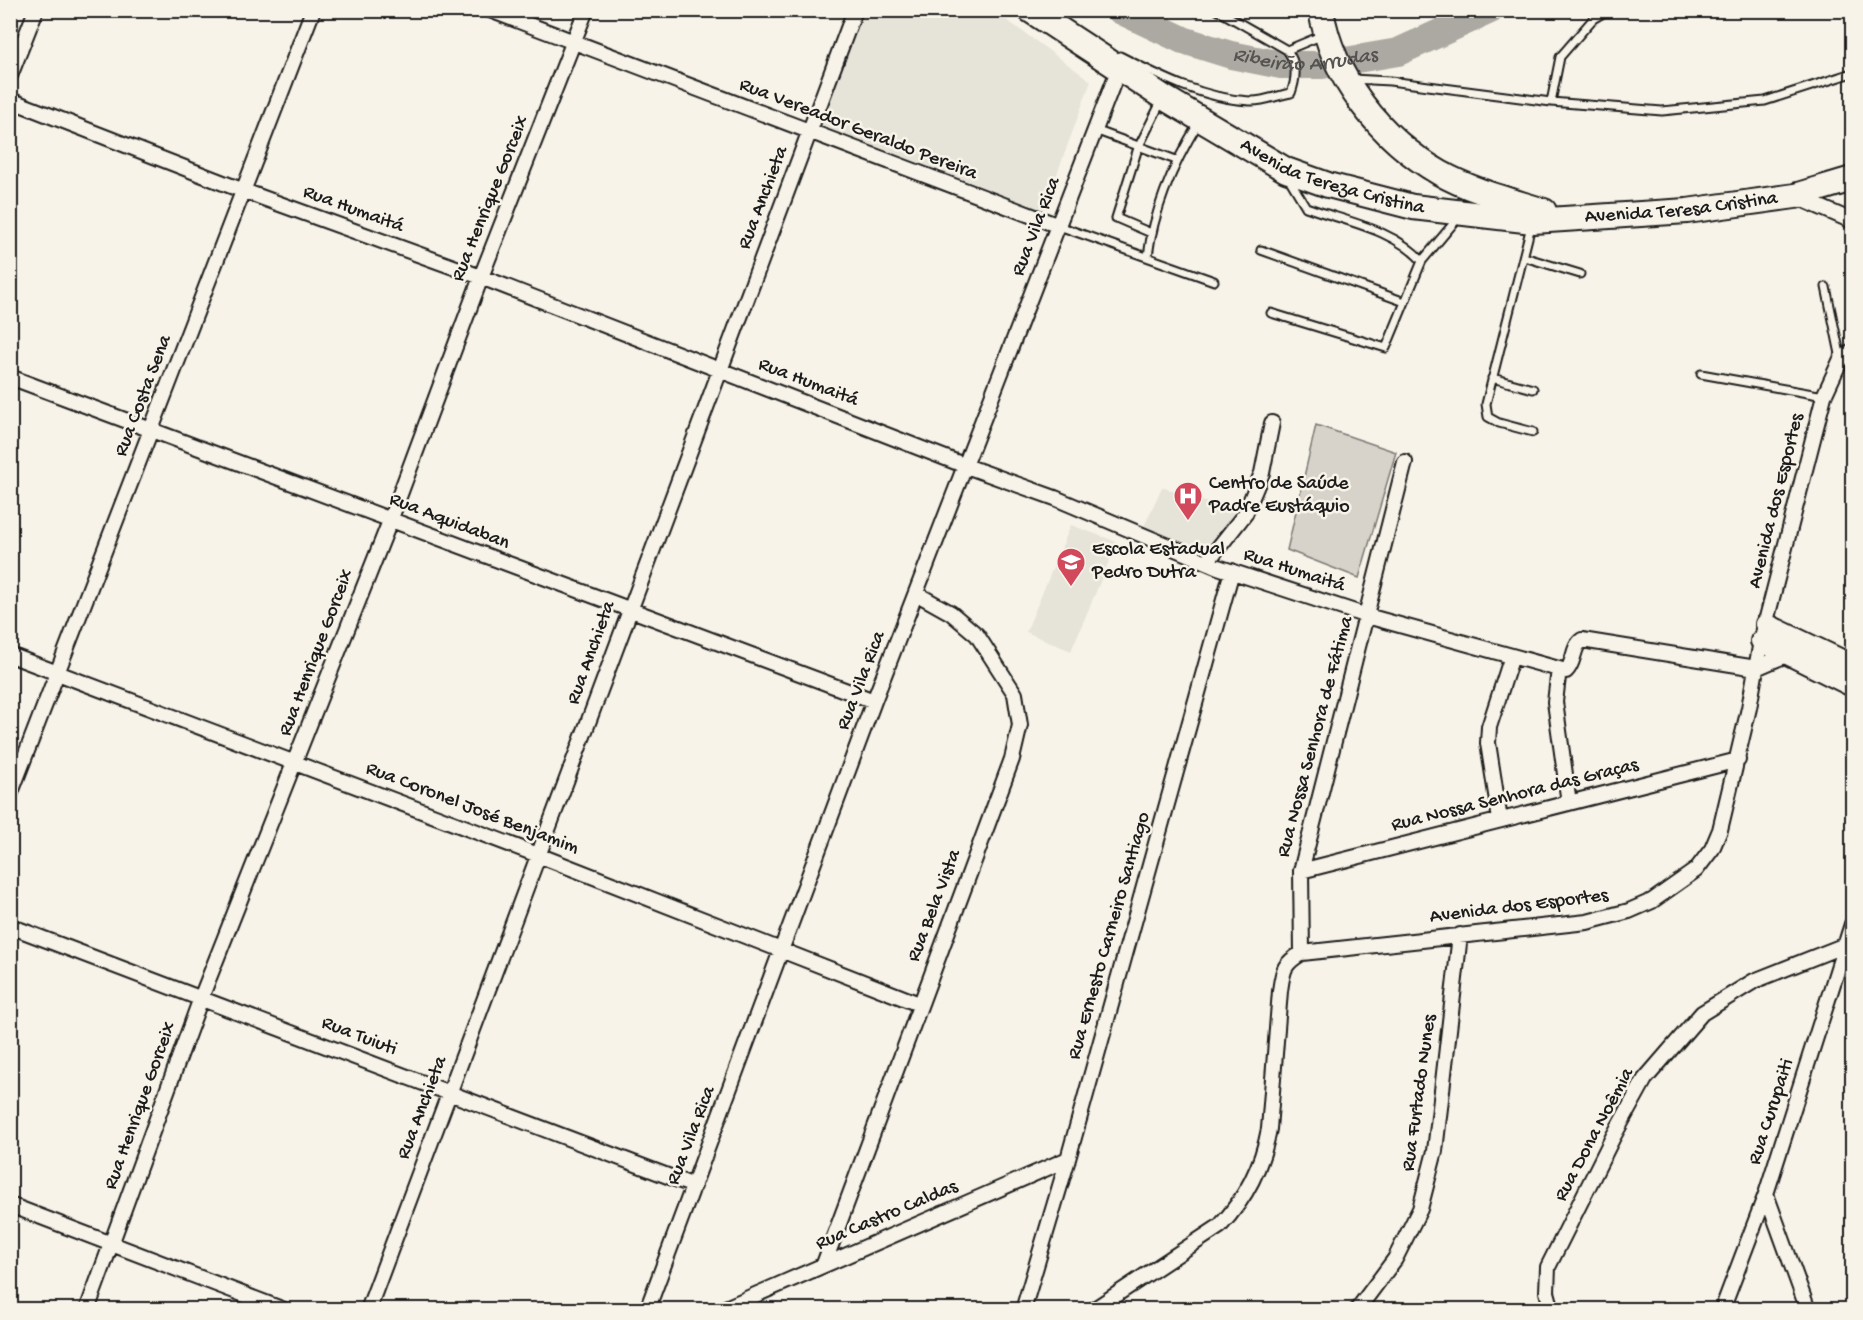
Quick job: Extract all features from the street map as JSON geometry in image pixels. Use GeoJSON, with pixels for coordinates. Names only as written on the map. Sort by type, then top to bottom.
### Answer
{"type":"FeatureCollection","features":[{"type":"Feature","properties":{"kind":"highway"},"geometry":{"type":"LineString","coordinates":[[1031,10],[1118,61]]}},
{"type":"Feature","properties":{"kind":"highway"},"geometry":{"type":"LineString","coordinates":[[1323,22],[1345,79],[1360,103],[1403,146],[1439,172],[1492,195],[1567,218]]}},
{"type":"Feature","properties":{"kind":"highway","name":"Avenida Tereza Cristina"},"geometry":{"type":"LineString","coordinates":[[1118,61],[1163,97],[1200,120],[1286,170],[1328,185],[1413,207],[1533,221],[1567,218]]}},
{"type":"Feature","properties":{"kind":"highway"},"geometry":{"type":"LineString","coordinates":[[1795,196],[1852,179]]}},
{"type":"Feature","properties":{"kind":"highway","name":"Avenida Teresa Cristina"},"geometry":{"type":"LineString","coordinates":[[1567,218],[1687,211],[1795,196]]}},
{"type":"Feature","properties":{"kind":"street"},"geometry":{"type":"LineString","coordinates":[[10,76],[36,10]]}},
{"type":"Feature","properties":{"kind":"street","name":"Rua Costa Sena"},"geometry":{"type":"LineString","coordinates":[[10,795],[313,10]]}},
{"type":"Feature","properties":{"kind":"street","name":"Rua Vereador Geraldo Pereira"},"geometry":{"type":"LineString","coordinates":[[490,10],[574,44],[1059,226]]}},
{"type":"Feature","properties":{"kind":"street","name":"Rua Henrique Gorceix"},"geometry":{"type":"LineString","coordinates":[[87,1310],[201,998],[390,521],[481,277],[586,10]]}},
{"type":"Feature","properties":{"kind":"street","name":"Rua Anchieta"},"geometry":{"type":"LineString","coordinates":[[368,1310],[855,10]]}},
{"type":"Feature","properties":{"kind":"street","name":"Rua Vila Rica"},"geometry":{"type":"LineString","coordinates":[[647,1310],[874,701],[1059,226],[1118,61]]}},
{"type":"Feature","properties":{"kind":"street","name":"Rua Humaitá"},"geometry":{"type":"LineString","coordinates":[[10,100],[244,191],[481,277],[966,466],[1055,498],[1207,562],[1368,616],[1559,669]]}},
{"type":"Feature","properties":{"kind":"street"},"geometry":{"type":"LineString","coordinates":[[1795,196],[1852,221]]}},
{"type":"Feature","properties":{"kind":"street","name":"Avenida dos Esportes"},"geometry":{"type":"LineString","coordinates":[[1302,953],[1587,922],[1629,911],[1673,888],[1696,870],[1716,841],[1738,760],[1763,632],[1824,396],[1848,355]]}},
{"type":"Feature","properties":{"kind":"street","name":"Rua Aquidaban"},"geometry":{"type":"LineString","coordinates":[[10,377],[874,701]]}},
{"type":"Feature","properties":{"kind":"street"},"geometry":{"type":"LineString","coordinates":[[1207,562],[1245,514],[1262,473],[1272,423]]}},
{"type":"Feature","properties":{"kind":"street","name":"Rua Nossa Senhora de Fátima"},"geometry":{"type":"LineString","coordinates":[[1302,953],[1301,871],[1368,616],[1405,462]]}},
{"type":"Feature","properties":{"kind":"street","name":"Rua Ernesto Carneiro Santiago"},"geometry":{"type":"LineString","coordinates":[[1023,1310],[1068,1158],[1232,571]]}},
{"type":"Feature","properties":{"kind":"street","name":"Rua Bela Vista"},"geometry":{"type":"LineString","coordinates":[[824,1264],[1012,759],[1020,725],[1015,693],[977,635],[951,613],[917,594]]}},
{"type":"Feature","properties":{"kind":"street"},"geometry":{"type":"LineString","coordinates":[[1763,632],[1791,653],[1841,660]]}},
{"type":"Feature","properties":{"kind":"street"},"geometry":{"type":"LineString","coordinates":[[1763,632],[1841,660],[1852,686]]}},
{"type":"Feature","properties":{"kind":"street"},"geometry":{"type":"LineString","coordinates":[[1569,803],[1555,702],[1559,669],[1568,670],[1580,641],[1756,668],[1791,653]]}},
{"type":"Feature","properties":{"kind":"street","name":"Rua Coronel José Benjamim"},"geometry":{"type":"LineString","coordinates":[[10,655],[538,855],[919,1004]]}},
{"type":"Feature","properties":{"kind":"street"},"geometry":{"type":"LineString","coordinates":[[1500,820],[1488,742],[1489,727],[1512,656]]}},
{"type":"Feature","properties":{"kind":"street","name":"Rua Nossa Senhora das Graças"},"geometry":{"type":"LineString","coordinates":[[1301,871],[1738,760]]}},
{"type":"Feature","properties":{"kind":"street","name":"Rua Curupaiti"},"geometry":{"type":"LineString","coordinates":[[1722,1310],[1766,1194],[1848,953],[1852,924]]}},
{"type":"Feature","properties":{"kind":"street","name":"Rua Tuiuti"},"geometry":{"type":"LineString","coordinates":[[10,926],[694,1186]]}},
{"type":"Feature","properties":{"kind":"street","name":"Rua Furtado Nunes"},"geometry":{"type":"LineString","coordinates":[[1357,1310],[1395,1259],[1420,1209],[1435,1151],[1460,935]]}},
{"type":"Feature","properties":{"kind":"street"},"geometry":{"type":"LineString","coordinates":[[1093,1310],[1220,1226],[1232,1213],[1252,1182],[1266,1149],[1269,1129],[1283,971],[1288,960],[1302,953]]}},
{"type":"Feature","properties":{"kind":"street","name":"Rua Dona Noêmia"},"geometry":{"type":"LineString","coordinates":[[1552,1310],[1547,1292],[1548,1267],[1613,1137],[1645,1079],[1702,1013],[1754,981],[1848,953]]}},
{"type":"Feature","properties":{"kind":"street","name":"Rua Castro Caldas"},"geometry":{"type":"LineString","coordinates":[[721,1310],[1068,1158]]}},
{"type":"Feature","properties":{"kind":"street"},"geometry":{"type":"LineString","coordinates":[[1766,1194],[1808,1310]]}},
{"type":"Feature","properties":{"kind":"street"},"geometry":{"type":"LineString","coordinates":[[10,1205],[284,1310]]}},
{"type":"Feature","properties":{"kind":"lane"},"geometry":{"type":"LineString","coordinates":[[1031,10],[1096,43]]}},
{"type":"Feature","properties":{"kind":"lane"},"geometry":{"type":"LineString","coordinates":[[1118,61],[1170,82],[1223,97],[1252,101],[1291,93],[1296,77],[1292,57],[1287,51],[1218,10]]}},
{"type":"Feature","properties":{"kind":"lane"},"geometry":{"type":"LineString","coordinates":[[1551,102],[1560,57],[1593,19],[1608,10]]}},
{"type":"Feature","properties":{"kind":"lane"},"geometry":{"type":"LineString","coordinates":[[1287,51],[1323,22]]}},
{"type":"Feature","properties":{"kind":"lane"},"geometry":{"type":"LineString","coordinates":[[1345,79],[1390,81],[1551,102],[1662,111],[1766,100],[1852,73]]}},
{"type":"Feature","properties":{"kind":"lane"},"geometry":{"type":"LineString","coordinates":[[1151,233],[1116,218],[1138,148],[1163,97]]}},
{"type":"Feature","properties":{"kind":"lane"},"geometry":{"type":"LineString","coordinates":[[1148,256],[1151,233],[1176,160],[1200,120]]}},
{"type":"Feature","properties":{"kind":"lane"},"geometry":{"type":"LineString","coordinates":[[1095,130],[1138,148],[1176,160]]}},
{"type":"Feature","properties":{"kind":"lane"},"geometry":{"type":"LineString","coordinates":[[1286,170],[1295,192],[1306,207],[1393,238],[1410,247],[1422,261]]}},
{"type":"Feature","properties":{"kind":"lane"},"geometry":{"type":"LineString","coordinates":[[1271,313],[1386,348],[1422,261],[1463,212]]}},
{"type":"Feature","properties":{"kind":"lane"},"geometry":{"type":"LineString","coordinates":[[1533,221],[1486,404],[1488,417],[1499,423],[1533,432]]}},
{"type":"Feature","properties":{"kind":"lane","name":"Rua Vereador Geraldo Pereira"},"geometry":{"type":"LineString","coordinates":[[1059,226],[1214,281]]}},
{"type":"Feature","properties":{"kind":"lane"},"geometry":{"type":"LineString","coordinates":[[1261,250],[1405,302]]}},
{"type":"Feature","properties":{"kind":"lane"},"geometry":{"type":"LineString","coordinates":[[1524,257],[1580,274]]}},
{"type":"Feature","properties":{"kind":"lane"},"geometry":{"type":"LineString","coordinates":[[1826,286],[1848,355]]}},
{"type":"Feature","properties":{"kind":"lane"},"geometry":{"type":"LineString","coordinates":[[1701,374],[1824,396]]}},
{"type":"Feature","properties":{"kind":"lane"},"geometry":{"type":"LineString","coordinates":[[1492,378],[1533,389]]}},
{"type":"Feature","properties":{"kind":"shaded area"},"geometry":{"type":"Polygon","coordinates":[[[859,11],[994,11],[1091,81],[1042,215],[820,131],[859,11]]]}},
{"type":"Feature","properties":{"kind":"shaded area"},"geometry":{"type":"Polygon","coordinates":[[[1316,425],[1396,452],[1359,578],[1287,550],[1316,425]]]}},
{"type":"Feature","properties":{"kind":"shaded area","name":"Centro de Saúde Padre Eustáquio"},"geometry":{"type":"Polygon","coordinates":[[[1162,487],[1236,513],[1205,556],[1142,531],[1162,487]]]}},
{"type":"Feature","properties":{"kind":"shaded area","name":"Escola Estadual Pedro Dutra"},"geometry":{"type":"Polygon","coordinates":[[[1071,525],[1117,542],[1071,651],[1026,632],[1071,525]]]}},
{"type":"Feature","properties":{"kind":"waterway","name":"Ribeirão Arrudas"},"geometry":{"type":"LineString","coordinates":[[1120,10],[1183,40],[1231,55],[1281,65],[1322,65],[1398,52],[1490,10]]}},
{"type":"Feature","properties":{"kind":"place","name":"Centro de Saúde Padre Eustáquio"},"geometry":{"type":"Point","coordinates":[1188,522]}},
{"type":"Feature","properties":{"kind":"place","name":"Escola Estadual Pedro Dutra"},"geometry":{"type":"Point","coordinates":[1071,588]}}]}
